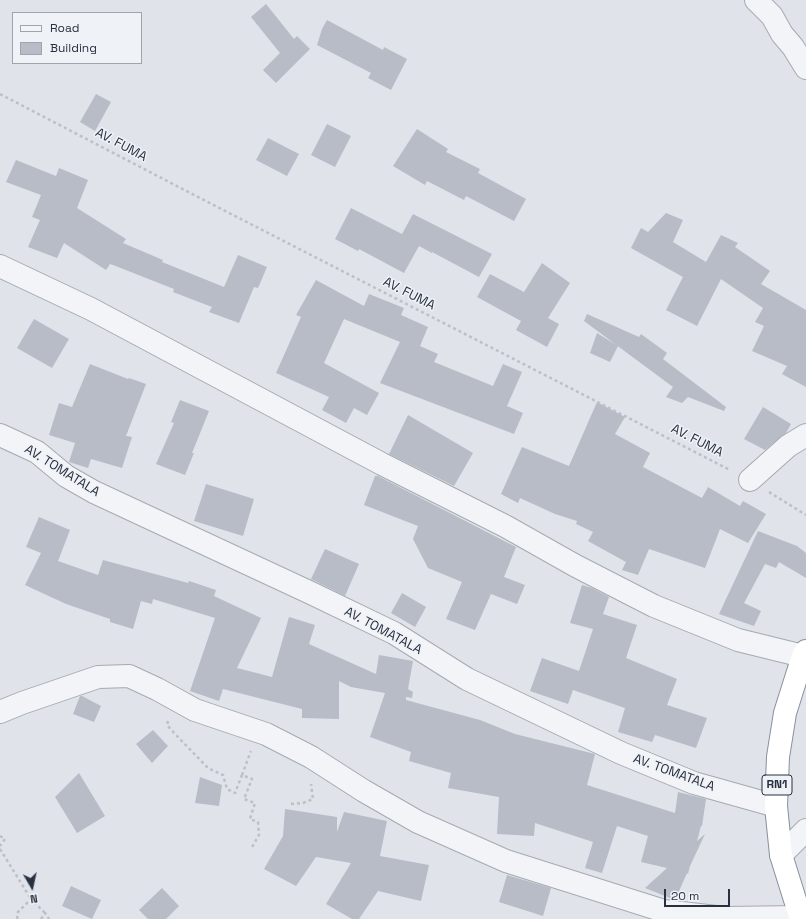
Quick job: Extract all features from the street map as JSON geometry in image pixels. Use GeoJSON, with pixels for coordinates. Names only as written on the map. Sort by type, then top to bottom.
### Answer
{"type":"FeatureCollection","features":[{"type":"Feature","properties":{"kind":"highway","name":"RN1"},"geometry":{"type":"LineString","coordinates":[[800,918],[781,855],[776,806],[778,757],[785,713],[804,654]]}},
{"type":"Feature","properties":{"kind":"street"},"geometry":{"type":"LineString","coordinates":[[756,0],[772,16],[782,34],[806,68]]}},
{"type":"Feature","properties":{"kind":"street"},"geometry":{"type":"LineString","coordinates":[[0,266],[91,309],[382,464],[505,526],[576,566],[654,606],[738,640],[804,654]]}},
{"type":"Feature","properties":{"kind":"street","name":"AV. TOMATALA"},"geometry":{"type":"LineString","coordinates":[[0,435],[37,452],[66,476],[94,492],[311,593],[394,634],[467,679],[620,753],[694,783],[776,806]]}},
{"type":"Feature","properties":{"kind":"street"},"geometry":{"type":"LineString","coordinates":[[750,480],[788,446],[806,435]]}},
{"type":"Feature","properties":{"kind":"street"},"geometry":{"type":"LineString","coordinates":[[0,712],[98,677],[129,676],[157,689],[194,710],[266,734],[320,763],[364,791],[418,822],[506,861],[664,911],[725,918],[800,918]]}},
{"type":"Feature","properties":{"kind":"street"},"geometry":{"type":"LineString","coordinates":[[781,855],[806,830]]}},
{"type":"Feature","properties":{"kind":"path","name":"AV. FUMA"},"geometry":{"type":"LineString","coordinates":[[0,94],[750,480],[806,515]]}},
{"type":"Feature","properties":{"kind":"path"},"geometry":{"type":"LineString","coordinates":[[176,700],[167,724],[208,768],[223,774],[227,789],[235,792],[242,775],[252,779],[244,800],[255,802],[250,819],[258,822],[259,835],[252,847]]}},
{"type":"Feature","properties":{"kind":"path"},"geometry":{"type":"LineString","coordinates":[[291,804],[303,803],[313,799],[310,777],[320,763]]}},
{"type":"Feature","properties":{"kind":"path"},"geometry":{"type":"LineString","coordinates":[[0,836],[5,839],[0,846]]}},
{"type":"Feature","properties":{"kind":"path"},"geometry":{"type":"LineString","coordinates":[[0,850],[31,899],[49,919]]}},
{"type":"Feature","properties":{"kind":"path"},"geometry":{"type":"LineString","coordinates":[[17,919],[18,912],[31,899]]}},
{"type":"Feature","properties":{"kind":"path"},"geometry":{"type":"LineString","coordinates":[[41,919],[45,913]]}},
{"type":"Feature","properties":{"kind":"building"},"geometry":{"type":"Polygon","coordinates":[[[266,4],[294,39],[297,36],[310,49],[276,83],[263,70],[280,53],[251,17],[266,4]]]}},
{"type":"Feature","properties":{"kind":"building"},"geometry":{"type":"Polygon","coordinates":[[[327,20],[383,50],[384,47],[407,59],[391,90],[368,78],[371,73],[317,45],[322,29],[327,20]]]}},
{"type":"Feature","properties":{"kind":"building"},"geometry":{"type":"Polygon","coordinates":[[[96,94],[111,102],[95,131],[80,122],[96,94]]]}},
{"type":"Feature","properties":{"kind":"building"},"geometry":{"type":"Polygon","coordinates":[[[327,124],[351,136],[335,167],[311,155],[327,124]]]}},
{"type":"Feature","properties":{"kind":"building"},"geometry":{"type":"Polygon","coordinates":[[[417,129],[448,149],[446,152],[480,169],[478,173],[526,199],[514,221],[466,196],[464,200],[427,181],[425,185],[393,166],[417,129]]]}},
{"type":"Feature","properties":{"kind":"building"},"geometry":{"type":"Polygon","coordinates":[[[268,138],[299,154],[287,176],[256,160],[268,138]]]}},
{"type":"Feature","properties":{"kind":"building"},"geometry":{"type":"Polygon","coordinates":[[[16,160],[56,176],[59,168],[88,180],[77,208],[126,239],[123,243],[163,260],[162,262],[224,287],[238,255],[267,267],[258,288],[254,287],[239,323],[209,312],[212,307],[173,292],[174,289],[110,264],[106,270],[64,243],[57,258],[28,247],[40,220],[32,217],[41,195],[6,182],[16,160]]]}},
{"type":"Feature","properties":{"kind":"building"},"geometry":{"type":"Polygon","coordinates":[[[351,208],[402,234],[413,214],[492,254],[479,277],[419,246],[404,273],[359,249],[358,251],[335,239],[351,208]]]}},
{"type":"Feature","properties":{"kind":"building"},"geometry":{"type":"Polygon","coordinates":[[[666,213],[683,220],[673,242],[706,262],[721,235],[738,243],[735,247],[770,271],[761,284],[806,310],[806,387],[782,374],[787,366],[752,351],[764,326],[755,322],[763,308],[721,279],[697,326],[666,310],[683,277],[631,248],[641,228],[648,232],[666,213]]]}},
{"type":"Feature","properties":{"kind":"building"},"geometry":{"type":"Polygon","coordinates":[[[542,263],[570,283],[548,318],[559,324],[547,347],[516,330],[521,321],[477,297],[490,274],[524,292],[542,263]]]}},
{"type":"Feature","properties":{"kind":"building"},"geometry":{"type":"Polygon","coordinates":[[[316,280],[364,306],[369,294],[404,308],[401,315],[428,327],[420,346],[438,354],[434,362],[493,386],[503,364],[522,372],[507,406],[523,413],[514,434],[380,383],[400,342],[344,319],[324,363],[379,393],[367,415],[354,408],[346,423],[322,410],[329,397],[276,373],[301,317],[296,315],[316,280]]]}},
{"type":"Feature","properties":{"kind":"building"},"geometry":{"type":"Polygon","coordinates":[[[587,314],[639,337],[641,334],[667,353],[663,359],[726,407],[724,411],[688,397],[682,403],[666,397],[673,387],[584,321],[587,314]]]}},
{"type":"Feature","properties":{"kind":"building"},"geometry":{"type":"Polygon","coordinates":[[[34,319],[69,339],[52,368],[17,348],[34,319]]]}},
{"type":"Feature","properties":{"kind":"building"},"geometry":{"type":"Polygon","coordinates":[[[597,333],[618,346],[610,362],[590,353],[597,333]]]}},
{"type":"Feature","properties":{"kind":"building"},"geometry":{"type":"Polygon","coordinates":[[[90,364],[128,379],[129,378],[146,384],[126,436],[132,437],[122,468],[91,459],[88,468],[69,462],[75,443],[49,435],[59,403],[72,407],[90,364]]]}},
{"type":"Feature","properties":{"kind":"building"},"geometry":{"type":"Polygon","coordinates":[[[180,400],[209,411],[185,475],[156,464],[174,423],[171,422],[180,400]]]}},
{"type":"Feature","properties":{"kind":"building"},"geometry":{"type":"Polygon","coordinates":[[[597,402],[625,417],[615,434],[650,453],[643,467],[702,498],[708,487],[740,506],[743,501],[766,514],[748,543],[720,529],[705,568],[649,549],[638,575],[622,570],[626,562],[588,541],[593,532],[576,524],[577,521],[555,514],[520,498],[518,503],[501,494],[522,447],[569,466],[597,402]]]}},
{"type":"Feature","properties":{"kind":"building"},"geometry":{"type":"Polygon","coordinates":[[[763,407],[791,424],[786,433],[765,450],[744,439],[763,407]]]}},
{"type":"Feature","properties":{"kind":"building"},"geometry":{"type":"Polygon","coordinates":[[[408,415],[473,453],[454,486],[389,454],[408,415]]]}},
{"type":"Feature","properties":{"kind":"building"},"geometry":{"type":"Polygon","coordinates":[[[375,476],[378,476],[516,547],[504,577],[525,585],[517,604],[491,594],[475,630],[446,619],[462,582],[428,568],[413,539],[418,526],[364,505],[375,476]]]}},
{"type":"Feature","properties":{"kind":"building"},"geometry":{"type":"Polygon","coordinates":[[[206,484],[254,499],[243,536],[194,521],[206,484]]]}},
{"type":"Feature","properties":{"kind":"building"},"geometry":{"type":"Polygon","coordinates":[[[39,517],[70,530],[58,561],[98,575],[103,560],[188,583],[189,581],[216,590],[214,596],[261,618],[237,668],[272,677],[289,617],[315,625],[309,644],[376,674],[379,655],[413,661],[408,689],[413,692],[412,698],[406,697],[406,700],[480,720],[515,734],[595,754],[587,785],[675,813],[678,792],[706,799],[702,826],[697,841],[705,834],[675,900],[645,888],[667,868],[641,862],[648,836],[617,826],[602,873],[585,868],[593,842],[535,823],[534,836],[497,834],[499,797],[448,788],[451,773],[409,761],[411,752],[370,737],[385,693],[351,687],[339,681],[339,719],[302,718],[302,709],[223,689],[219,701],[190,691],[215,618],[153,599],[152,604],[141,601],[133,629],[110,622],[110,619],[66,604],[25,585],[41,553],[26,547],[39,517]]]}},
{"type":"Feature","properties":{"kind":"building"},"geometry":{"type":"Polygon","coordinates":[[[758,531],[797,546],[806,553],[806,578],[779,562],[776,568],[765,564],[744,603],[761,611],[754,626],[719,614],[758,531]]]}},
{"type":"Feature","properties":{"kind":"building"},"geometry":{"type":"Polygon","coordinates":[[[325,549],[359,564],[345,596],[311,579],[325,549]]]}},
{"type":"Feature","properties":{"kind":"building"},"geometry":{"type":"Polygon","coordinates":[[[582,585],[592,588],[609,597],[603,614],[637,625],[626,658],[677,679],[667,705],[707,718],[696,748],[655,735],[652,742],[618,732],[625,708],[573,690],[568,704],[530,691],[542,658],[579,671],[593,629],[570,623],[582,585]]]}},
{"type":"Feature","properties":{"kind":"building"},"geometry":{"type":"Polygon","coordinates":[[[402,593],[426,607],[415,627],[391,613],[402,593]]]}},
{"type":"Feature","properties":{"kind":"building"},"geometry":{"type":"Polygon","coordinates":[[[80,696],[101,706],[94,722],[73,714],[80,696]]]}},
{"type":"Feature","properties":{"kind":"building"},"geometry":{"type":"Polygon","coordinates":[[[153,730],[168,746],[152,763],[136,744],[153,730]]]}},
{"type":"Feature","properties":{"kind":"building"},"geometry":{"type":"Polygon","coordinates":[[[79,773],[105,816],[77,833],[55,797],[79,773]]]}},
{"type":"Feature","properties":{"kind":"building"},"geometry":{"type":"Polygon","coordinates":[[[200,777],[222,785],[219,806],[195,803],[200,777]]]}},
{"type":"Feature","properties":{"kind":"building"},"geometry":{"type":"Polygon","coordinates":[[[285,809],[337,817],[337,832],[344,812],[387,821],[380,856],[429,865],[421,901],[378,891],[359,919],[352,919],[326,904],[351,863],[316,857],[296,886],[264,869],[283,836],[285,809]]]}},
{"type":"Feature","properties":{"kind":"building"},"geometry":{"type":"Polygon","coordinates":[[[507,875],[551,888],[543,916],[499,902],[507,875]]]}},
{"type":"Feature","properties":{"kind":"building"},"geometry":{"type":"Polygon","coordinates":[[[71,886],[101,900],[92,919],[62,906],[71,886]]]}},
{"type":"Feature","properties":{"kind":"building"},"geometry":{"type":"Polygon","coordinates":[[[162,888],[179,906],[166,919],[148,919],[139,910],[162,888]]]}}]}
